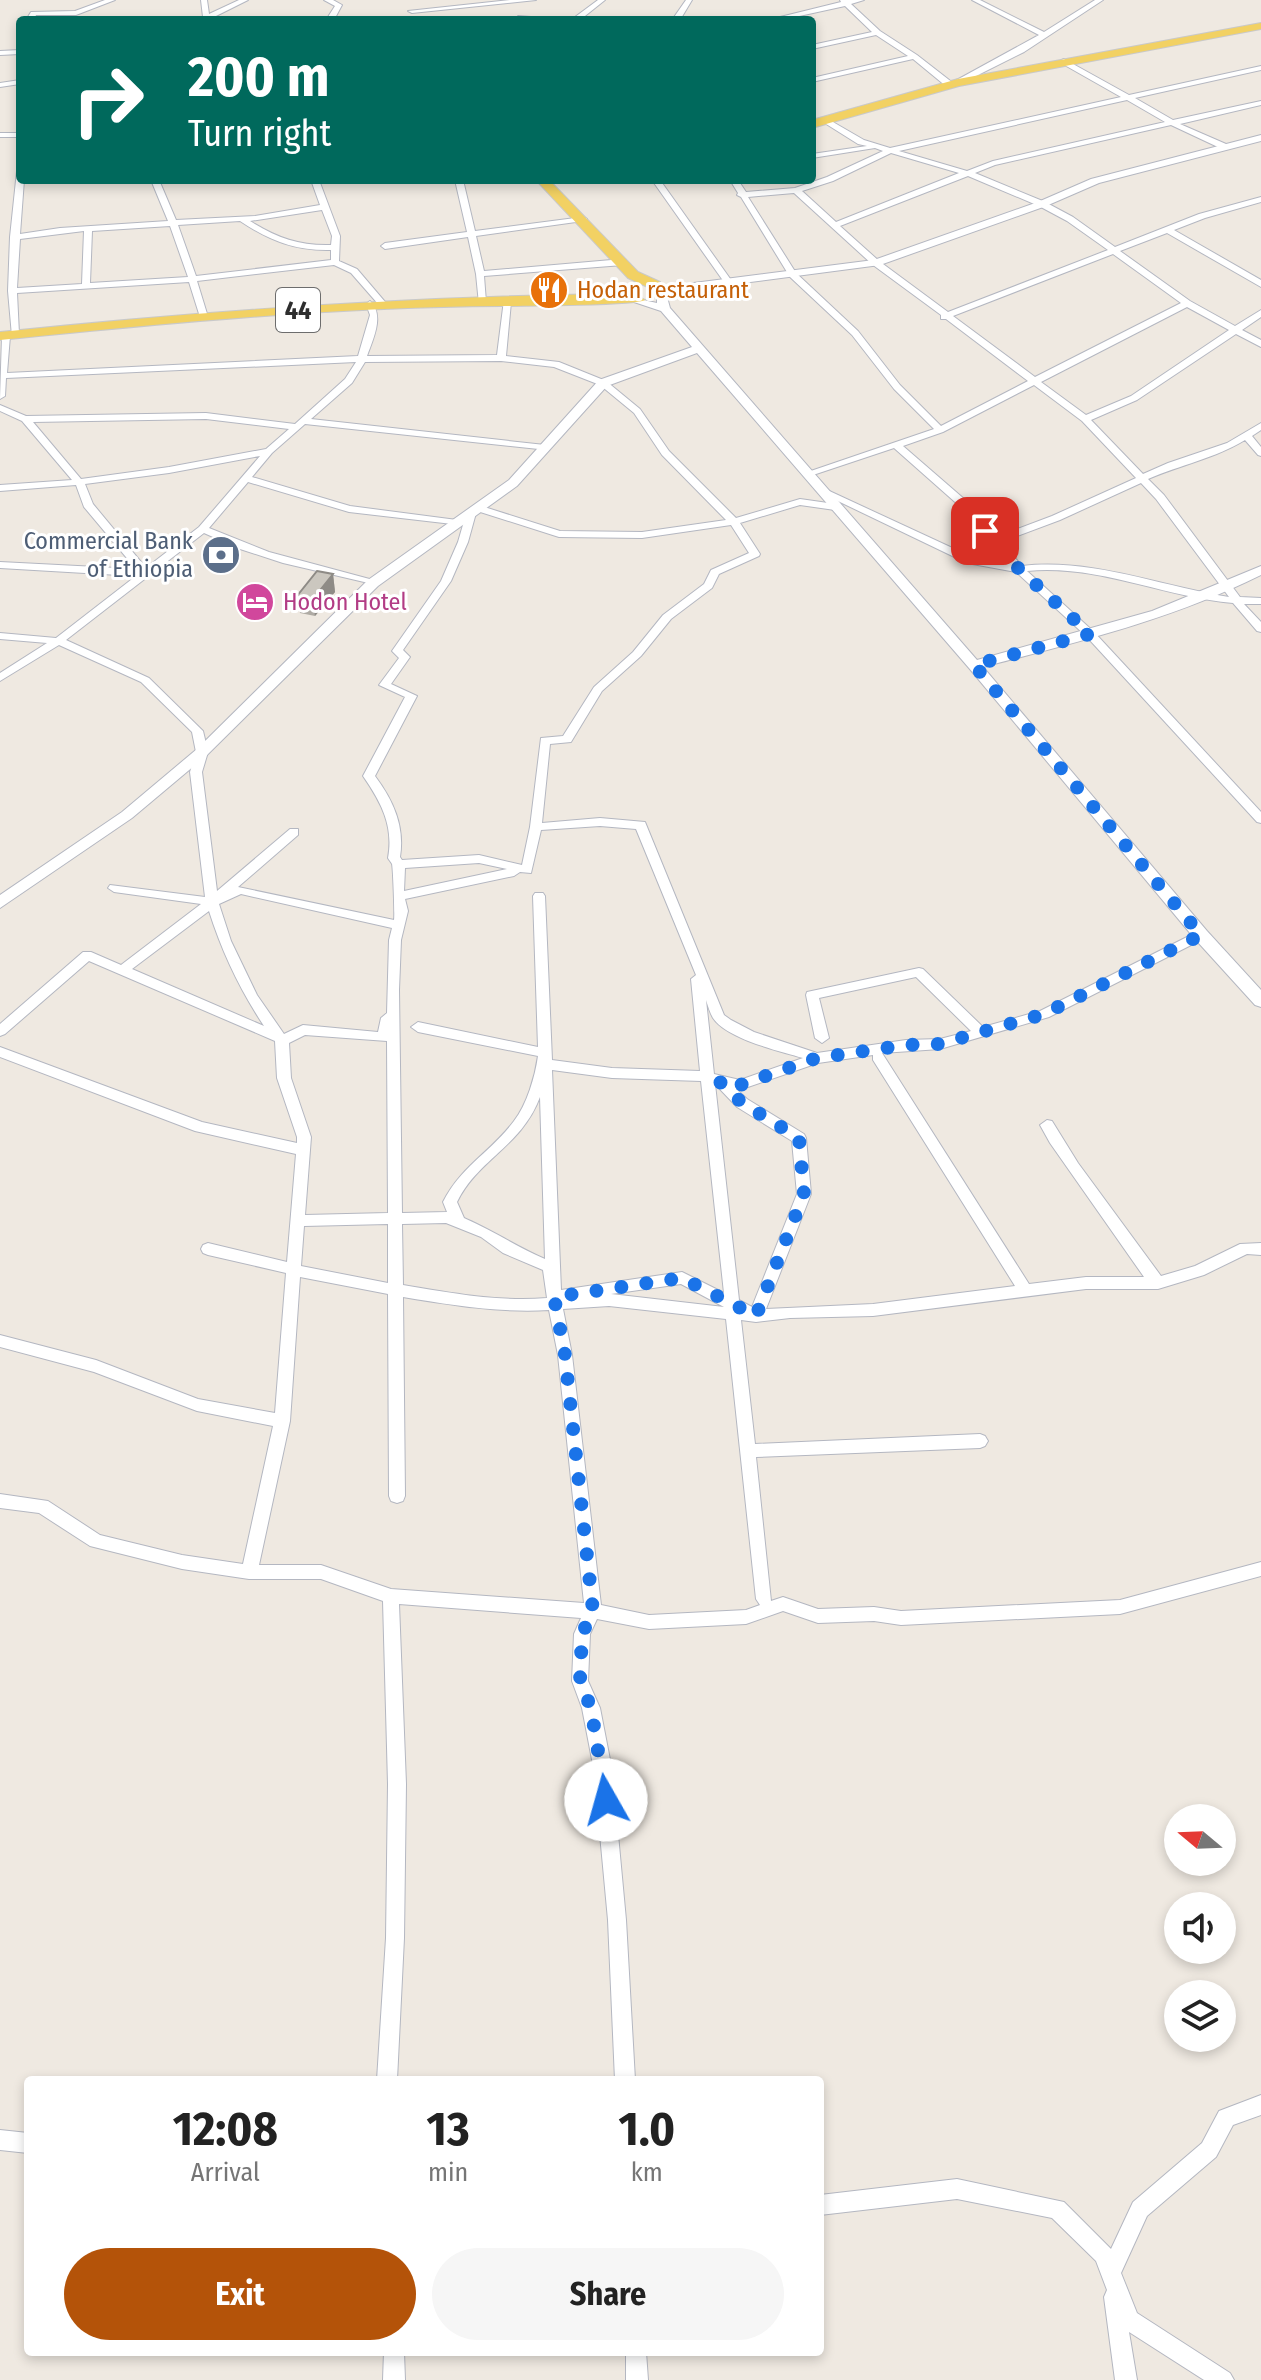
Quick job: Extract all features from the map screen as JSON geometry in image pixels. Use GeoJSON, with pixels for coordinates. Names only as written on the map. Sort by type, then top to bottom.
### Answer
{"type":"FeatureCollection","features":[{"type":"Feature","properties":{"kind":"main road"},"geometry":{"type":"LineString","coordinates":[[816,123],[954,84],[1064,61],[1259,27]]}},
{"type":"Feature","properties":{"kind":"main road"},"geometry":{"type":"LineString","coordinates":[[546,184],[623,262],[634,287],[649,300],[660,296]]}},
{"type":"Feature","properties":{"kind":"main road"},"geometry":{"type":"LineString","coordinates":[[634,287],[660,296]]}},
{"type":"Feature","properties":{"kind":"main road","name":"44"},"geometry":{"type":"LineString","coordinates":[[7,335],[376,304],[596,298],[634,287]]}},
{"type":"Feature","properties":{"kind":"street"},"geometry":{"type":"LineString","coordinates":[[38,0],[32,16],[76,13],[112,0]]}},
{"type":"Feature","properties":{"kind":"street"},"geometry":{"type":"LineString","coordinates":[[209,16],[245,0]]}},
{"type":"Feature","properties":{"kind":"street"},"geometry":{"type":"LineString","coordinates":[[327,0],[339,5],[332,16]]}},
{"type":"Feature","properties":{"kind":"street"},"geometry":{"type":"LineString","coordinates":[[407,0],[415,16]]}},
{"type":"Feature","properties":{"kind":"street"},"geometry":{"type":"LineString","coordinates":[[412,11],[533,0]]}},
{"type":"Feature","properties":{"kind":"street"},"geometry":{"type":"LineString","coordinates":[[580,16],[602,0]]}},
{"type":"Feature","properties":{"kind":"street"},"geometry":{"type":"LineString","coordinates":[[787,16],[844,1],[861,0]]}},
{"type":"Feature","properties":{"kind":"street"},"geometry":{"type":"LineString","coordinates":[[975,0],[1044,35]]}},
{"type":"Feature","properties":{"kind":"street"},"geometry":{"type":"LineString","coordinates":[[844,1],[877,33],[954,84],[1044,35],[1100,0]]}},
{"type":"Feature","properties":{"kind":"street"},"geometry":{"type":"LineString","coordinates":[[816,46],[877,33]]}},
{"type":"Feature","properties":{"kind":"street"},"geometry":{"type":"LineString","coordinates":[[816,79],[914,57]]}},
{"type":"Feature","properties":{"kind":"street"},"geometry":{"type":"LineString","coordinates":[[1064,61],[1172,123],[1223,146]]}},
{"type":"Feature","properties":{"kind":"street"},"geometry":{"type":"LineString","coordinates":[[816,184],[892,150],[1261,68]]}},
{"type":"Feature","properties":{"kind":"street"},"geometry":{"type":"LineString","coordinates":[[836,225],[993,163],[1261,103]]}},
{"type":"Feature","properties":{"kind":"street"},"geometry":{"type":"LineString","coordinates":[[826,120],[861,142],[970,174],[1042,204],[1114,249],[1187,303],[1261,344]]}},
{"type":"Feature","properties":{"kind":"street"},"geometry":{"type":"LineString","coordinates":[[1261,138],[1095,181],[1042,204],[876,263],[793,275],[727,280],[678,288],[660,296],[699,348],[974,665],[1201,935],[1261,1001]]}},
{"type":"Feature","properties":{"kind":"street"},"geometry":{"type":"LineString","coordinates":[[816,155],[875,147]]}},
{"type":"Feature","properties":{"kind":"street"},"geometry":{"type":"LineString","coordinates":[[0,396],[12,291],[17,184]]}},
{"type":"Feature","properties":{"kind":"street"},"geometry":{"type":"LineString","coordinates":[[157,184],[194,279],[204,317]]}},
{"type":"Feature","properties":{"kind":"street"},"geometry":{"type":"LineString","coordinates":[[316,184],[336,236],[335,262]]}},
{"type":"Feature","properties":{"kind":"street"},"geometry":{"type":"LineString","coordinates":[[460,184],[480,274],[482,302]]}},
{"type":"Feature","properties":{"kind":"street"},"geometry":{"type":"LineString","coordinates":[[659,184],[727,280]]}},
{"type":"Feature","properties":{"kind":"street"},"geometry":{"type":"LineString","coordinates":[[736,184],[793,275],[855,333],[897,387],[940,430]]}},
{"type":"Feature","properties":{"kind":"street"},"geometry":{"type":"LineString","coordinates":[[741,195],[796,190],[815,184]]}},
{"type":"Feature","properties":{"kind":"street"},"geometry":{"type":"LineString","coordinates":[[796,190],[876,263],[944,317],[1085,419],[1145,480],[1261,629]]}},
{"type":"Feature","properties":{"kind":"street"},"geometry":{"type":"LineString","coordinates":[[944,317],[1167,229],[1261,199]]}},
{"type":"Feature","properties":{"kind":"street"},"geometry":{"type":"LineString","coordinates":[[14,237],[242,219],[325,207]]}},
{"type":"Feature","properties":{"kind":"street"},"geometry":{"type":"LineString","coordinates":[[242,219],[278,243],[306,248],[337,247]]}},
{"type":"Feature","properties":{"kind":"street"},"geometry":{"type":"LineString","coordinates":[[385,246],[583,219]]}},
{"type":"Feature","properties":{"kind":"street"},"geometry":{"type":"LineString","coordinates":[[86,287],[88,229]]}},
{"type":"Feature","properties":{"kind":"street"},"geometry":{"type":"LineString","coordinates":[[1167,229],[1261,284]]}},
{"type":"Feature","properties":{"kind":"street"},"geometry":{"type":"LineString","coordinates":[[0,678],[58,641],[203,529],[269,451],[349,381],[362,359],[376,304],[354,271],[335,262],[194,279],[12,291]]}},
{"type":"Feature","properties":{"kind":"street"},"geometry":{"type":"LineString","coordinates":[[480,274],[623,262]]}},
{"type":"Feature","properties":{"kind":"street"},"geometry":{"type":"LineString","coordinates":[[501,358],[507,302]]}},
{"type":"Feature","properties":{"kind":"street"},"geometry":{"type":"LineString","coordinates":[[807,474],[940,430],[1033,379],[1187,303]]}},
{"type":"Feature","properties":{"kind":"street"},"geometry":{"type":"LineString","coordinates":[[1085,419],[1134,398],[1261,313]]}},
{"type":"Feature","properties":{"kind":"street"},"geometry":{"type":"LineString","coordinates":[[0,903],[127,815],[202,752],[373,583],[513,483],[603,383],[699,348]]}},
{"type":"Feature","properties":{"kind":"street"},"geometry":{"type":"LineString","coordinates":[[0,376],[362,359],[501,358],[556,364],[603,383],[637,411],[665,453],[734,522],[755,554],[715,572],[708,586],[667,617],[637,654],[598,689],[567,740],[545,740],[536,827],[527,870]]}},
{"type":"Feature","properties":{"kind":"street"},"geometry":{"type":"LineString","coordinates":[[0,408],[25,419],[206,416],[545,448]]}},
{"type":"Feature","properties":{"kind":"street"},"geometry":{"type":"LineString","coordinates":[[25,419],[80,484],[88,505],[144,573]]}},
{"type":"Feature","properties":{"kind":"street"},"geometry":{"type":"LineString","coordinates":[[994,541],[1145,480],[1171,465],[1230,445],[1261,426]]}},
{"type":"Feature","properties":{"kind":"street"},"geometry":{"type":"LineString","coordinates":[[1246,435],[1261,453]]}},
{"type":"Feature","properties":{"kind":"street"},"geometry":{"type":"LineString","coordinates":[[895,444],[959,500],[1019,569],[1090,634],[1261,819]]}},
{"type":"Feature","properties":{"kind":"street"},"geometry":{"type":"LineString","coordinates":[[0,488],[80,484],[163,473],[269,451]]}},
{"type":"Feature","properties":{"kind":"street"},"geometry":{"type":"LineString","coordinates":[[246,478],[349,509],[457,523]]}},
{"type":"Feature","properties":{"kind":"street"},"geometry":{"type":"LineString","coordinates":[[822,491],[971,561],[1019,569],[1080,565],[1204,597],[1237,602],[1261,601]]}},
{"type":"Feature","properties":{"kind":"street"},"geometry":{"type":"LineString","coordinates":[[475,510],[559,534],[642,535],[734,522],[800,502],[835,507]]}},
{"type":"Feature","properties":{"kind":"street"},"geometry":{"type":"LineString","coordinates":[[397,1496],[393,991],[402,911],[398,896],[399,864],[394,858],[394,823],[386,797],[369,776],[411,696],[385,685],[405,657],[397,651],[446,581],[475,510]]}},
{"type":"Feature","properties":{"kind":"street"},"geometry":{"type":"LineString","coordinates":[[203,529],[277,558],[373,583]]}},
{"type":"Feature","properties":{"kind":"street"},"geometry":{"type":"LineString","coordinates":[[0,565],[144,573]]}},
{"type":"Feature","properties":{"kind":"street"},"geometry":{"type":"LineString","coordinates":[[974,665],[1090,634],[1204,597],[1229,588],[1261,570]]}},
{"type":"Feature","properties":{"kind":"street"},"geometry":{"type":"LineString","coordinates":[[0,636],[58,641],[145,680],[197,731],[202,752],[196,772],[212,902],[225,941],[251,997],[281,1039],[284,1078],[304,1137],[282,1421],[249,1572]]}},
{"type":"Feature","properties":{"kind":"street"},"geometry":{"type":"LineString","coordinates":[[536,827],[600,822],[641,825],[709,997],[724,1024],[817,1058]]}},
{"type":"Feature","properties":{"kind":"street"},"geometry":{"type":"LineString","coordinates":[[123,970],[212,902],[294,832]]}},
{"type":"Feature","properties":{"kind":"street"},"geometry":{"type":"LineString","coordinates":[[399,864],[479,859],[527,870]]}},
{"type":"Feature","properties":{"kind":"street"},"geometry":{"type":"LineString","coordinates":[[398,896],[527,870]]}},
{"type":"Feature","properties":{"kind":"street"},"geometry":{"type":"LineString","coordinates":[[114,888],[212,902],[240,890],[399,925]]}},
{"type":"Feature","properties":{"kind":"street"},"geometry":{"type":"LineString","coordinates":[[539,896],[554,1297]]}},
{"type":"Feature","properties":{"kind":"street"},"geometry":{"type":"LineString","coordinates":[[297,1221],[447,1217],[458,1221],[450,1202],[457,1183],[514,1131],[530,1109],[543,1064],[612,1073],[699,1076],[740,1085],[817,1058],[906,1045],[940,1044],[1044,1014],[1201,935]]}},
{"type":"Feature","properties":{"kind":"street"},"geometry":{"type":"LineString","coordinates":[[0,1031],[87,955],[281,1039],[303,1030],[383,1037],[393,991]]}},
{"type":"Feature","properties":{"kind":"street"},"geometry":{"type":"LineString","coordinates":[[695,960],[764,1599]]}},
{"type":"Feature","properties":{"kind":"street"},"geometry":{"type":"LineString","coordinates":[[822,1038],[812,995],[919,972],[980,1032]]}},
{"type":"Feature","properties":{"kind":"street"},"geometry":{"type":"LineString","coordinates":[[418,1027],[545,1053]]}},
{"type":"Feature","properties":{"kind":"street"},"geometry":{"type":"LineString","coordinates":[[0,1052],[200,1127],[303,1150]]}},
{"type":"Feature","properties":{"kind":"street"},"geometry":{"type":"LineString","coordinates":[[878,1057],[1024,1289]]}},
{"type":"Feature","properties":{"kind":"street"},"geometry":{"type":"LineString","coordinates":[[719,1081],[742,1103],[799,1138],[804,1194],[756,1316]]}},
{"type":"Feature","properties":{"kind":"street"},"geometry":{"type":"LineString","coordinates":[[1047,1125],[1067,1162],[1090,1187],[1141,1264],[1158,1283]]}},
{"type":"Feature","properties":{"kind":"street"},"geometry":{"type":"LineString","coordinates":[[447,1217],[486,1233],[508,1249],[550,1267],[565,1355],[593,1611],[582,1634],[580,1681],[591,1708],[603,1770],[617,1920],[625,2076]]}},
{"type":"Feature","properties":{"kind":"street"},"geometry":{"type":"LineString","coordinates":[[208,1249],[338,1280],[442,1298],[522,1306],[609,1300],[756,1316],[873,1310],[1086,1283],[1158,1283],[1199,1271],[1245,1248],[1261,1249]]}},
{"type":"Feature","properties":{"kind":"street"},"geometry":{"type":"LineString","coordinates":[[554,1297],[682,1278],[756,1316]]}},
{"type":"Feature","properties":{"kind":"street"},"geometry":{"type":"LineString","coordinates":[[0,1341],[96,1366],[197,1405],[282,1421]]}},
{"type":"Feature","properties":{"kind":"street"},"geometry":{"type":"LineString","coordinates":[[748,1451],[980,1441]]}},
{"type":"Feature","properties":{"kind":"street"},"geometry":{"type":"LineString","coordinates":[[0,1501],[42,1506],[96,1541],[182,1562],[249,1572],[321,1572],[391,1596],[593,1611],[649,1622],[746,1617],[783,1604],[818,1616],[874,1614],[901,1618],[1120,1607],[1261,1569]]}},
{"type":"Feature","properties":{"kind":"street"},"geometry":{"type":"LineString","coordinates":[[387,2076],[395,1938],[397,1784],[391,1596]]}},
{"type":"Feature","properties":{"kind":"street"},"geometry":{"type":"LineString","coordinates":[[1126,2380],[1109,2270],[1140,2209],[1209,2150],[1226,2118],[1261,2105]]}},
{"type":"Feature","properties":{"kind":"street"},"geometry":{"type":"LineString","coordinates":[[0,2140],[24,2143]]}},
{"type":"Feature","properties":{"kind":"street"},"geometry":{"type":"LineString","coordinates":[[824,2205],[957,2189],[1057,2209],[1103,2254],[1130,2320],[1223,2380]]}},
{"type":"Feature","properties":{"kind":"street"},"geometry":{"type":"LineString","coordinates":[[394,2356],[394,2380]]}},
{"type":"Feature","properties":{"kind":"street"},"geometry":{"type":"LineString","coordinates":[[636,2356],[637,2380]]}},
{"type":"Feature","properties":{"kind":"building"},"geometry":{"type":"Polygon","coordinates":[[[317,571],[333,574],[313,599],[297,596],[317,571]]]}},
{"type":"Feature","properties":{"kind":"place","name":"Hodan restaurant"},"geometry":{"type":"Point","coordinates":[549,290]}},
{"type":"Feature","properties":{"kind":"place","name":"Commercial Bank of Ethiopia"},"geometry":{"type":"Point","coordinates":[221,555]}},
{"type":"Feature","properties":{"kind":"place","name":"Hodon Hotel"},"geometry":{"type":"Point","coordinates":[255,602]}},
{"type":"Feature","properties":{"kind":"route"},"geometry":{"type":"LineString","coordinates":[[606,1800],[591,1708],[580,1681],[582,1634],[593,1611],[565,1355],[554,1297],[682,1278],[756,1316],[804,1194],[799,1138],[742,1103],[719,1081],[740,1085],[817,1058],[906,1045],[940,1044],[1044,1014],[1201,935],[974,665],[1090,634],[1019,569],[985,531]]}}]}
